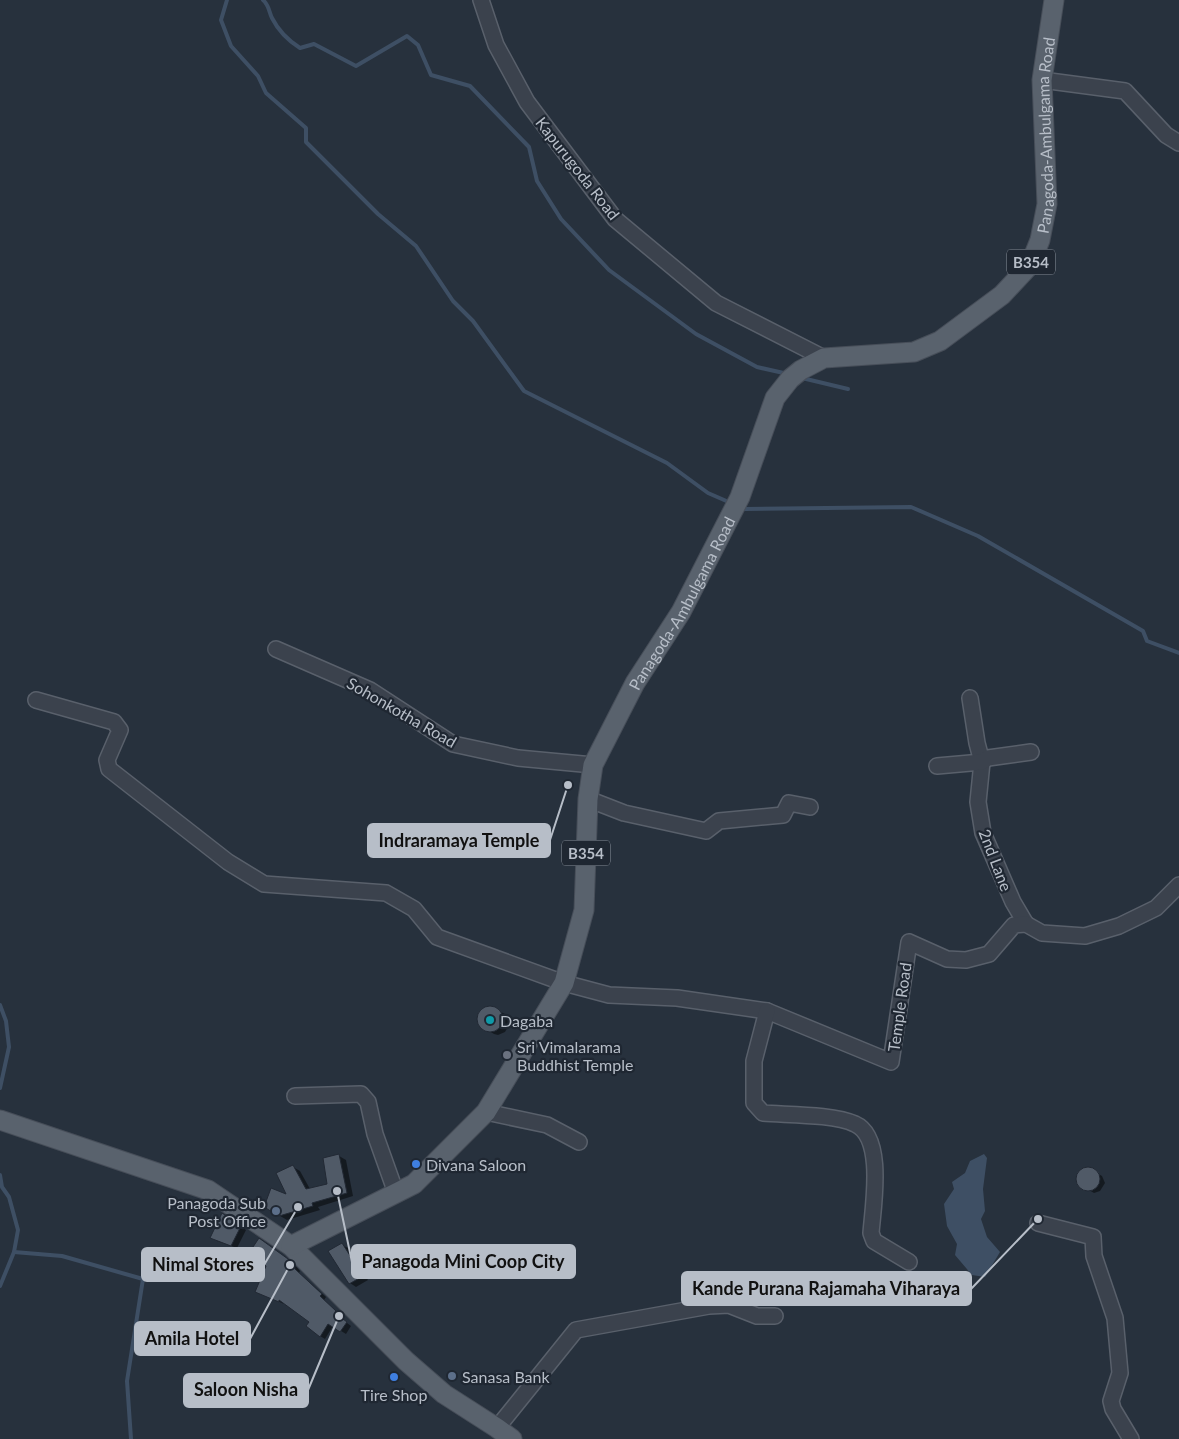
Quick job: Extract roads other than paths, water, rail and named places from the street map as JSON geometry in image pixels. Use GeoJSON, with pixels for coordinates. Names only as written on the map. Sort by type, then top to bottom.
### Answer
{"type":"FeatureCollection","features":[{"type":"Feature","properties":{"kind":"main road","name":"Panagoda-Ambulgama Road"},"geometry":{"type":"LineString","coordinates":[[291,1246],[414,1184],[486,1112],[564,983],[584,910],[588,799],[593,765],[635,683],[681,612],[740,497],[775,398],[796,374],[824,358],[914,352],[940,341],[1002,295],[1030,265],[1040,240],[1047,204],[1042,80],[1054,0]]}},
{"type":"Feature","properties":{"kind":"main road"},"geometry":{"type":"LineString","coordinates":[[4,1122],[208,1190],[291,1246],[412,1367],[444,1394],[512,1439]]}},
{"type":"Feature","properties":{"kind":"street","name":"Kapurugoda Road"},"geometry":{"type":"LineString","coordinates":[[481,0],[496,45],[527,102],[615,219],[716,304],[824,358]]}},
{"type":"Feature","properties":{"kind":"street"},"geometry":{"type":"LineString","coordinates":[[1042,80],[1125,91],[1166,135],[1179,143]]}},
{"type":"Feature","properties":{"kind":"street","name":"Sohonkotha Road"},"geometry":{"type":"LineString","coordinates":[[276,649],[370,690],[453,744],[518,758],[593,765]]}},
{"type":"Feature","properties":{"kind":"street","name":"2nd Lane"},"geometry":{"type":"LineString","coordinates":[[970,698],[982,762],[978,802],[983,833],[1013,902],[1026,924]]}},
{"type":"Feature","properties":{"kind":"street","name":"Temple Road"},"geometry":{"type":"LineString","coordinates":[[36,700],[114,722],[120,730],[107,760],[109,769],[228,862],[264,884],[386,893],[414,909],[437,937],[564,983],[609,995],[677,998],[766,1011],[891,1062],[909,942],[947,959],[966,960],[989,954],[1014,926],[1026,924]]}},
{"type":"Feature","properties":{"kind":"street"},"geometry":{"type":"LineString","coordinates":[[938,766],[982,762],[988,758],[1031,752]]}},
{"type":"Feature","properties":{"kind":"street"},"geometry":{"type":"LineString","coordinates":[[588,799],[624,813],[706,830],[719,821],[783,815],[790,803],[810,807]]}},
{"type":"Feature","properties":{"kind":"street"},"geometry":{"type":"LineString","coordinates":[[1026,924],[1042,933],[1085,936],[1120,926],[1156,908],[1177,887]]}},
{"type":"Feature","properties":{"kind":"street"},"geometry":{"type":"LineString","coordinates":[[766,1011],[754,1061],[754,1103],[763,1113],[839,1119],[857,1124],[870,1139],[875,1164],[871,1233],[874,1241],[908,1262]]}},
{"type":"Feature","properties":{"kind":"street"},"geometry":{"type":"LineString","coordinates":[[295,1096],[361,1094],[368,1102],[375,1134],[396,1193]]}},
{"type":"Feature","properties":{"kind":"street"},"geometry":{"type":"LineString","coordinates":[[486,1112],[547,1125],[579,1142]]}},
{"type":"Feature","properties":{"kind":"street"},"geometry":{"type":"LineString","coordinates":[[1038,1223],[1093,1237],[1094,1256],[1115,1318],[1120,1373],[1111,1401],[1113,1409],[1131,1439]]}},
{"type":"Feature","properties":{"kind":"street"},"geometry":{"type":"LineString","coordinates":[[497,1428],[576,1330],[708,1306],[729,1305],[757,1316],[775,1316]]}},
{"type":"Feature","properties":{"kind":"water"},"geometry":{"type":"Polygon","coordinates":[[[984,1154],[987,1158],[983,1189],[985,1211],[981,1219],[987,1237],[1000,1252],[985,1277],[972,1275],[955,1255],[957,1244],[947,1226],[944,1204],[954,1189],[952,1182],[965,1173],[970,1161],[984,1154]]]}},
{"type":"Feature","properties":{"kind":"waterway"},"geometry":{"type":"LineString","coordinates":[[227,0],[221,20],[231,46],[258,76],[266,93],[306,128],[306,142],[378,214],[416,246],[453,301],[473,321],[524,391],[667,463],[708,493],[731,503]]}},
{"type":"Feature","properties":{"kind":"waterway"},"geometry":{"type":"LineString","coordinates":[[263,0],[267,4],[277,27],[300,48],[314,44],[356,66],[407,36],[418,45],[431,75],[470,86],[529,147],[537,181],[561,219],[609,270],[696,334],[757,367],[788,374]]}},
{"type":"Feature","properties":{"kind":"waterway"},"geometry":{"type":"LineString","coordinates":[[802,378],[848,389]]}},
{"type":"Feature","properties":{"kind":"waterway"},"geometry":{"type":"LineString","coordinates":[[742,508],[911,507],[978,536],[1143,631],[1147,641],[1179,653]]}},
{"type":"Feature","properties":{"kind":"waterway"},"geometry":{"type":"LineString","coordinates":[[0,1005],[6,1021],[9,1047],[0,1088]]}},
{"type":"Feature","properties":{"kind":"waterway"},"geometry":{"type":"LineString","coordinates":[[0,1175],[2,1187],[9,1197],[18,1230],[14,1252],[0,1286]]}},
{"type":"Feature","properties":{"kind":"waterway"},"geometry":{"type":"LineString","coordinates":[[14,1252],[62,1256],[143,1279],[127,1381],[131,1439]]}},
{"type":"Feature","properties":{"kind":"place","name":"Indraramaya Temple"},"geometry":{"type":"Point","coordinates":[568,785]}},
{"type":"Feature","properties":{"kind":"place","name":"Dagaba"},"geometry":{"type":"Point","coordinates":[490,1020]}},
{"type":"Feature","properties":{"kind":"place","name":"Sri Vimalarama Buddhist Temple"},"geometry":{"type":"Point","coordinates":[507,1055]}},
{"type":"Feature","properties":{"kind":"place","name":"Divana Saloon"},"geometry":{"type":"Point","coordinates":[416,1164]}},
{"type":"Feature","properties":{"kind":"place","name":"Panagoda Mini Coop City"},"geometry":{"type":"Point","coordinates":[337,1191]}},
{"type":"Feature","properties":{"kind":"place","name":"Nimal Stores"},"geometry":{"type":"Point","coordinates":[298,1207]}},
{"type":"Feature","properties":{"kind":"place","name":"Panagoda Sub Post Office"},"geometry":{"type":"Point","coordinates":[276,1211]}},
{"type":"Feature","properties":{"kind":"place","name":"Kande Purana Rajamaha Viharaya"},"geometry":{"type":"Point","coordinates":[1038,1219]}},
{"type":"Feature","properties":{"kind":"place","name":"Amila Hotel"},"geometry":{"type":"Point","coordinates":[290,1265]}},
{"type":"Feature","properties":{"kind":"place","name":"Saloon Nisha"},"geometry":{"type":"Point","coordinates":[339,1316]}},
{"type":"Feature","properties":{"kind":"place","name":"Sanasa Bank"},"geometry":{"type":"Point","coordinates":[452,1376]}},
{"type":"Feature","properties":{"kind":"place","name":"Tire Shop"},"geometry":{"type":"Point","coordinates":[394,1377]}}]}
